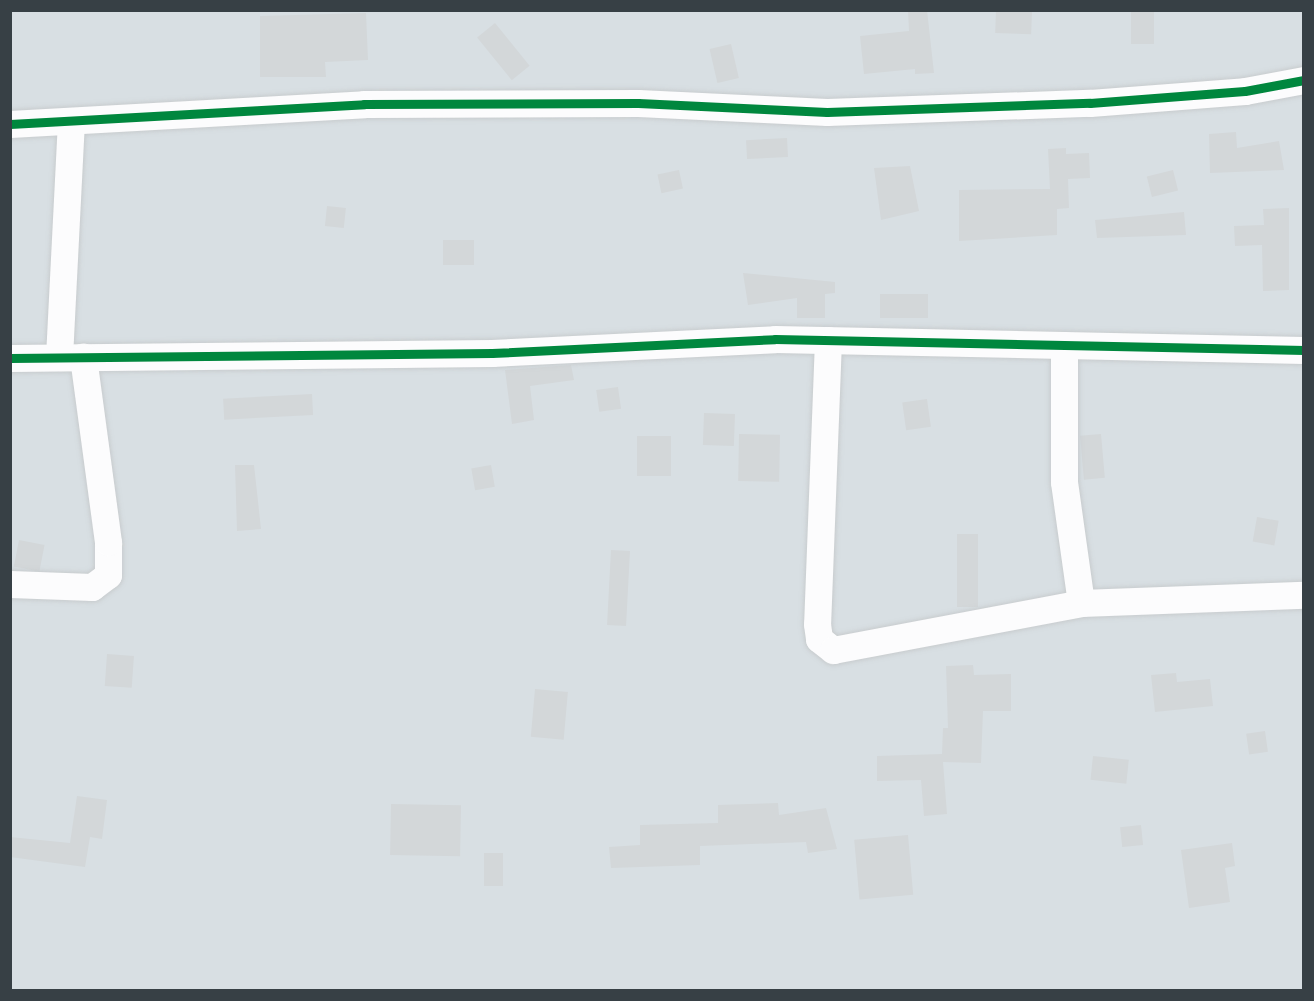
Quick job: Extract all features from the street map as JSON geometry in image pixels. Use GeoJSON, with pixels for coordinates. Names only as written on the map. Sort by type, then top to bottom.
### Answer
{"type":"FeatureCollection","features":[{"type":"Feature","properties":{"kind":"street"},"geometry":{"type":"LineString","coordinates":[[10,124],[71,124],[364,104],[638,103],[828,112],[1066,104],[1245,91],[1304,80]]}},
{"type":"Feature","properties":{"kind":"street"},"geometry":{"type":"LineString","coordinates":[[10,584],[92,586],[108,575],[108,542],[71,357],[71,124]]}},
{"type":"Feature","properties":{"kind":"street"},"geometry":{"type":"LineString","coordinates":[[828,340],[819,639],[833,650],[1081,603],[1304,595]]}},
{"type":"Feature","properties":{"kind":"street"},"geometry":{"type":"LineString","coordinates":[[10,358],[492,353],[828,340],[1304,350]]}},
{"type":"Feature","properties":{"kind":"street"},"geometry":{"type":"LineString","coordinates":[[1064,345],[1064,482],[1081,603]]}},
{"type":"Feature","properties":{"kind":"shaded area"},"geometry":{"type":"Polygon","coordinates":[[[11,11],[1303,11],[1303,990],[11,990],[11,11]]]}},
{"type":"Feature","properties":{"kind":"building"},"geometry":{"type":"Polygon","coordinates":[[[908,10],[927,10],[934,73],[915,74],[915,69],[864,74],[860,36],[909,31],[908,10]]]}},
{"type":"Feature","properties":{"kind":"building"},"geometry":{"type":"Polygon","coordinates":[[[996,10],[1032,11],[1031,34],[995,33],[996,10]]]}},
{"type":"Feature","properties":{"kind":"building"},"geometry":{"type":"Polygon","coordinates":[[[1131,10],[1154,10],[1154,44],[1131,44],[1131,10]]]}},
{"type":"Feature","properties":{"kind":"building"},"geometry":{"type":"Polygon","coordinates":[[[366,13],[368,60],[325,62],[326,77],[260,77],[260,16],[366,13]]]}},
{"type":"Feature","properties":{"kind":"building"},"geometry":{"type":"Polygon","coordinates":[[[495,23],[530,66],[512,80],[477,37],[495,23]]]}},
{"type":"Feature","properties":{"kind":"building"},"geometry":{"type":"Polygon","coordinates":[[[731,44],[739,78],[717,83],[710,49],[731,44]]]}},
{"type":"Feature","properties":{"kind":"building"},"geometry":{"type":"Polygon","coordinates":[[[1236,132],[1237,148],[1279,141],[1284,170],[1210,173],[1209,134],[1236,132]]]}},
{"type":"Feature","properties":{"kind":"building"},"geometry":{"type":"Polygon","coordinates":[[[787,138],[788,157],[747,159],[746,140],[787,138]]]}},
{"type":"Feature","properties":{"kind":"building"},"geometry":{"type":"Polygon","coordinates":[[[1066,148],[1066,154],[1089,153],[1090,178],[1068,179],[1069,208],[1057,209],[1057,235],[959,241],[959,190],[1050,189],[1048,149],[1066,148]]]}},
{"type":"Feature","properties":{"kind":"building"},"geometry":{"type":"Polygon","coordinates":[[[910,166],[919,211],[881,220],[874,168],[910,166]]]}},
{"type":"Feature","properties":{"kind":"building"},"geometry":{"type":"Polygon","coordinates":[[[679,170],[683,189],[661,193],[657,175],[679,170]]]}},
{"type":"Feature","properties":{"kind":"building"},"geometry":{"type":"Polygon","coordinates":[[[1173,170],[1178,190],[1152,197],[1147,177],[1173,170]]]}},
{"type":"Feature","properties":{"kind":"building"},"geometry":{"type":"Polygon","coordinates":[[[327,206],[346,208],[344,228],[325,226],[327,206]]]}},
{"type":"Feature","properties":{"kind":"building"},"geometry":{"type":"Polygon","coordinates":[[[1289,208],[1289,290],[1263,291],[1262,245],[1235,246],[1234,226],[1264,225],[1263,209],[1289,208]]]}},
{"type":"Feature","properties":{"kind":"building"},"geometry":{"type":"Polygon","coordinates":[[[1184,212],[1186,235],[1097,238],[1095,220],[1184,212]]]}},
{"type":"Feature","properties":{"kind":"building"},"geometry":{"type":"Polygon","coordinates":[[[443,240],[474,240],[474,265],[443,265],[443,240]]]}},
{"type":"Feature","properties":{"kind":"building"},"geometry":{"type":"Polygon","coordinates":[[[743,273],[835,282],[835,293],[825,294],[825,318],[797,318],[797,298],[748,305],[743,273]]]}},
{"type":"Feature","properties":{"kind":"building"},"geometry":{"type":"Polygon","coordinates":[[[880,294],[928,294],[928,318],[880,318],[880,294]]]}},
{"type":"Feature","properties":{"kind":"building"},"geometry":{"type":"Polygon","coordinates":[[[571,365],[574,380],[530,386],[534,420],[512,424],[505,370],[571,365]]]}},
{"type":"Feature","properties":{"kind":"building"},"geometry":{"type":"Polygon","coordinates":[[[618,387],[621,409],[599,412],[596,390],[618,387]]]}},
{"type":"Feature","properties":{"kind":"building"},"geometry":{"type":"Polygon","coordinates":[[[312,394],[313,415],[224,420],[223,399],[312,394]]]}},
{"type":"Feature","properties":{"kind":"building"},"geometry":{"type":"Polygon","coordinates":[[[927,399],[931,427],[906,430],[902,402],[927,399]]]}},
{"type":"Feature","properties":{"kind":"building"},"geometry":{"type":"Polygon","coordinates":[[[704,413],[735,414],[734,446],[703,445],[704,413]]]}},
{"type":"Feature","properties":{"kind":"building"},"geometry":{"type":"Polygon","coordinates":[[[739,434],[780,435],[779,482],[738,481],[739,434]]]}},
{"type":"Feature","properties":{"kind":"building"},"geometry":{"type":"Polygon","coordinates":[[[1101,434],[1105,478],[1084,480],[1080,436],[1101,434]]]}},
{"type":"Feature","properties":{"kind":"building"},"geometry":{"type":"Polygon","coordinates":[[[637,436],[671,436],[671,476],[637,476],[637,436]]]}},
{"type":"Feature","properties":{"kind":"building"},"geometry":{"type":"Polygon","coordinates":[[[235,465],[254,465],[261,529],[237,531],[235,465]]]}},
{"type":"Feature","properties":{"kind":"building"},"geometry":{"type":"Polygon","coordinates":[[[491,465],[495,487],[475,490],[471,468],[491,465]]]}},
{"type":"Feature","properties":{"kind":"building"},"geometry":{"type":"Polygon","coordinates":[[[1257,517],[1279,521],[1274,545],[1253,542],[1257,517]]]}},
{"type":"Feature","properties":{"kind":"building"},"geometry":{"type":"Polygon","coordinates":[[[957,534],[978,534],[978,607],[957,607],[957,534]]]}},
{"type":"Feature","properties":{"kind":"building"},"geometry":{"type":"Polygon","coordinates":[[[19,540],[45,545],[39,571],[14,567],[19,540]]]}},
{"type":"Feature","properties":{"kind":"building"},"geometry":{"type":"Polygon","coordinates":[[[611,550],[630,551],[626,626],[607,625],[611,550]]]}},
{"type":"Feature","properties":{"kind":"building"},"geometry":{"type":"Polygon","coordinates":[[[107,654],[134,656],[132,688],[105,686],[107,654]]]}},
{"type":"Feature","properties":{"kind":"building"},"geometry":{"type":"Polygon","coordinates":[[[973,665],[974,675],[1011,674],[1011,711],[983,711],[981,763],[943,762],[947,814],[924,816],[921,780],[877,781],[877,756],[942,754],[943,728],[948,728],[946,666],[973,665]]]}},
{"type":"Feature","properties":{"kind":"building"},"geometry":{"type":"Polygon","coordinates":[[[1176,673],[1177,682],[1210,679],[1213,706],[1155,712],[1151,675],[1176,673]]]}},
{"type":"Feature","properties":{"kind":"building"},"geometry":{"type":"Polygon","coordinates":[[[535,689],[568,692],[564,740],[531,737],[535,689]]]}},
{"type":"Feature","properties":{"kind":"building"},"geometry":{"type":"Polygon","coordinates":[[[1265,731],[1268,752],[1249,754],[1246,734],[1265,731]]]}},
{"type":"Feature","properties":{"kind":"building"},"geometry":{"type":"Polygon","coordinates":[[[1093,756],[1129,760],[1126,784],[1090,780],[1093,756]]]}},
{"type":"Feature","properties":{"kind":"building"},"geometry":{"type":"Polygon","coordinates":[[[77,796],[107,800],[102,839],[90,837],[85,867],[10,857],[10,837],[70,843],[77,796]]]}},
{"type":"Feature","properties":{"kind":"building"},"geometry":{"type":"Polygon","coordinates":[[[778,803],[779,815],[826,808],[837,849],[808,853],[806,842],[700,846],[700,865],[611,868],[609,847],[640,845],[640,825],[718,823],[718,805],[778,803]]]}},
{"type":"Feature","properties":{"kind":"building"},"geometry":{"type":"Polygon","coordinates":[[[391,804],[461,805],[460,856],[390,855],[391,804]]]}},
{"type":"Feature","properties":{"kind":"building"},"geometry":{"type":"Polygon","coordinates":[[[1141,825],[1143,845],[1122,847],[1120,827],[1141,825]]]}},
{"type":"Feature","properties":{"kind":"building"},"geometry":{"type":"Polygon","coordinates":[[[908,835],[913,895],[859,899],[854,840],[908,835]]]}},
{"type":"Feature","properties":{"kind":"building"},"geometry":{"type":"Polygon","coordinates":[[[1232,843],[1235,866],[1225,868],[1230,902],[1189,908],[1181,850],[1232,843]]]}},
{"type":"Feature","properties":{"kind":"building"},"geometry":{"type":"Polygon","coordinates":[[[484,853],[503,853],[503,886],[484,886],[484,853]]]}},
{"type":"Feature","properties":{"kind":"cycle path"},"geometry":{"type":"LineString","coordinates":[[10,124],[364,104],[638,103],[827,112],[1090,103],[1245,91],[1304,80]]}},
{"type":"Feature","properties":{"kind":"cycle path"},"geometry":{"type":"LineString","coordinates":[[10,358],[492,353],[775,339],[1304,350]]}}]}
